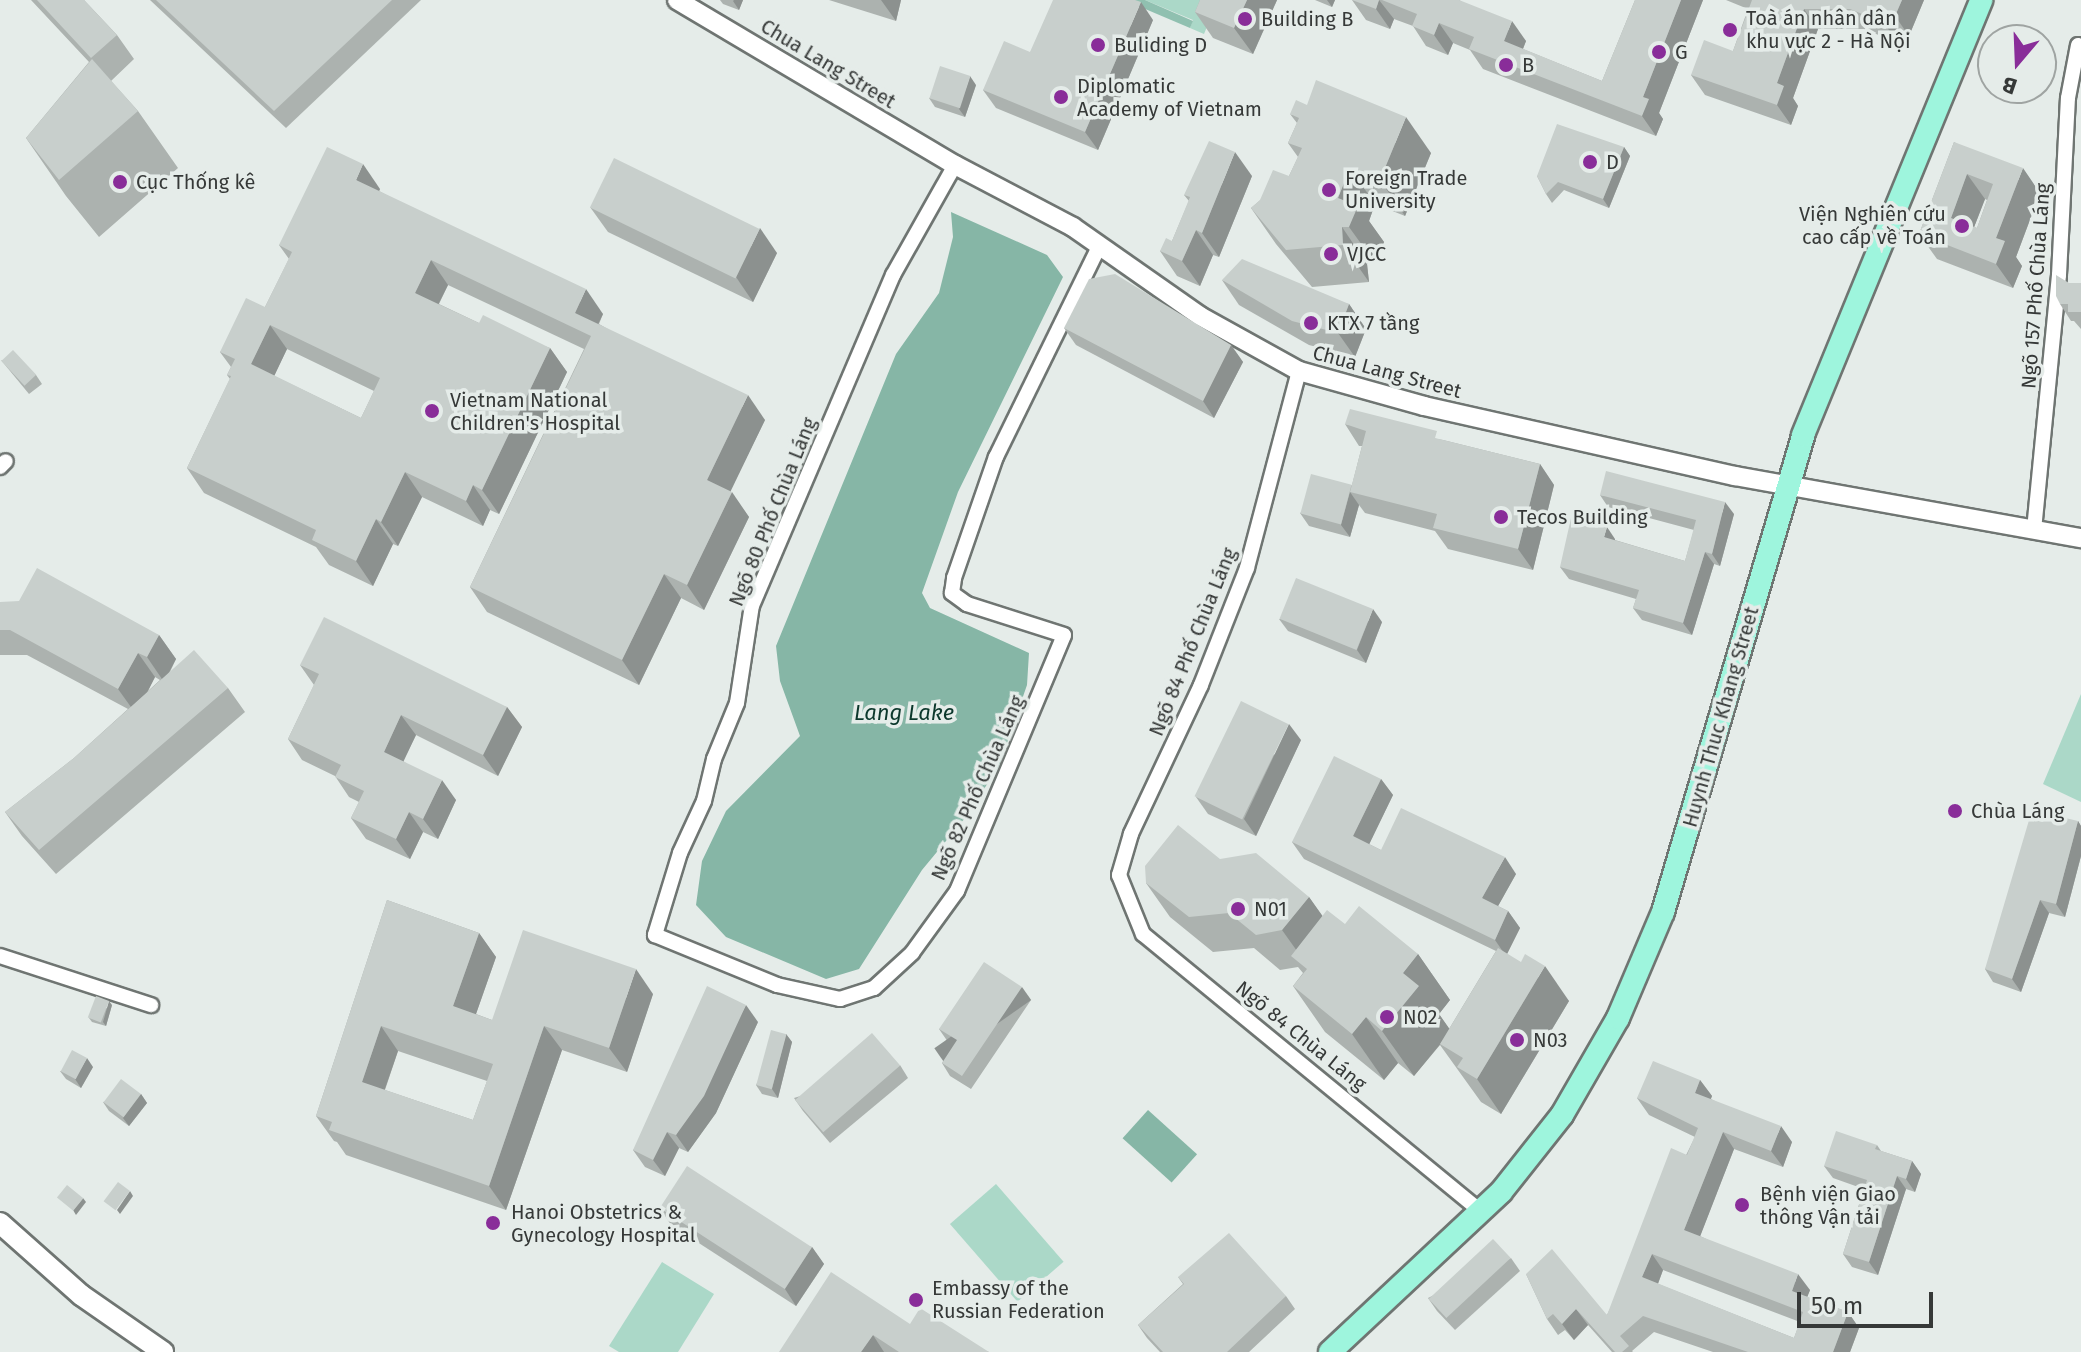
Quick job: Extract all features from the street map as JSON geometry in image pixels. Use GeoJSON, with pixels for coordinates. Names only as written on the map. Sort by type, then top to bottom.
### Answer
{"type":"FeatureCollection","features":[{"type":"Feature","properties":{"kind":"main road","name":"Huynh Thuc Khang Street"},"geometry":{"type":"LineString","coordinates":[[1330,1352],[1482,1212],[1562,1115],[1601,1053],[1663,912],[1803,435],[1981,0]]}},
{"type":"Feature","properties":{"kind":"main road"},"geometry":{"type":"LineString","coordinates":[[0,1223],[81,1295],[152,1349]]}},
{"type":"Feature","properties":{"kind":"street","name":"Chua Lang Street"},"geometry":{"type":"LineString","coordinates":[[677,0],[955,165],[1100,245],[1200,316],[1299,371],[1424,406],[1788,487],[2081,538]]}},
{"type":"Feature","properties":{"kind":"street","name":"Ngõ 157 Phố Chùa Láng"},"geometry":{"type":"LineString","coordinates":[[2034,530],[2058,289],[2068,98],[2078,45]]}},
{"type":"Feature","properties":{"kind":"street","name":"Ngõ 80 Phố Chùa Láng"},"geometry":{"type":"LineString","coordinates":[[655,935],[680,853],[704,801],[714,759],[737,703],[752,605],[893,275],[955,165]]}},
{"type":"Feature","properties":{"kind":"street","name":"Ngõ 82 Phố Chùa Láng"},"geometry":{"type":"LineString","coordinates":[[655,935],[777,985],[840,999],[874,988],[912,953],[957,891],[1064,635],[967,604],[952,593],[996,457],[1100,245]]}},
{"type":"Feature","properties":{"kind":"street","name":"Ngõ 84 Phố Chùa Láng"},"geometry":{"type":"LineString","coordinates":[[1119,875],[1131,834],[1201,685],[1247,568],[1299,371]]}},
{"type":"Feature","properties":{"kind":"street","name":"Ngõ 84 Chùa Láng"},"geometry":{"type":"LineString","coordinates":[[1119,875],[1143,934],[1482,1212]]}},
{"type":"Feature","properties":{"kind":"street"},"geometry":{"type":"LineString","coordinates":[[0,956],[151,1005]]}},
{"type":"Feature","properties":{"kind":"shaded area"},"geometry":{"type":"Polygon","coordinates":[[[1124,0],[1145,0],[1193,21],[1190,28],[1124,0]]]}},
{"type":"Feature","properties":{"kind":"shaded area"},"geometry":{"type":"Polygon","coordinates":[[[1145,0],[1218,0],[1204,34],[1190,28],[1193,20],[1145,0]]]}},
{"type":"Feature","properties":{"kind":"shaded area"},"geometry":{"type":"Polygon","coordinates":[[[2081,694],[2081,802],[2043,784],[2081,694]]]}},
{"type":"Feature","properties":{"kind":"shaded area"},"geometry":{"type":"Polygon","coordinates":[[[996,1184],[1064,1262],[1018,1302],[950,1224],[996,1184]]]}},
{"type":"Feature","properties":{"kind":"shaded area"},"geometry":{"type":"Polygon","coordinates":[[[662,1262],[714,1294],[678,1352],[619,1352],[609,1346],[662,1262]]]}},
{"type":"Feature","properties":{"kind":"water","name":"Lang Lake"},"geometry":{"type":"Polygon","coordinates":[[[951,212],[1047,255],[1063,277],[958,492],[922,593],[930,608],[1029,653],[1027,685],[999,766],[965,818],[922,870],[859,969],[826,979],[726,937],[696,905],[702,861],[726,811],[800,736],[780,681],[776,646],[896,354],[939,293],[953,237],[951,212]]]}},
{"type":"Feature","properties":{"kind":"water"},"geometry":{"type":"Polygon","coordinates":[[[1148,1110],[1197,1154],[1172,1182],[1123,1138],[1148,1110]]]}},
{"type":"Feature","properties":{"kind":"building"},"geometry":{"type":"Polygon","coordinates":[[[37,0],[84,0],[117,35],[91,58],[37,0]]]}},
{"type":"Feature","properties":{"kind":"building"},"geometry":{"type":"Polygon","coordinates":[[[156,0],[392,0],[274,111],[156,0]]]}},
{"type":"Feature","properties":{"kind":"building"},"geometry":{"type":"Polygon","coordinates":[[[1053,0],[1141,2],[1085,132],[983,90],[1004,41],[1030,52],[1053,0]]]}},
{"type":"Feature","properties":{"kind":"building"},"geometry":{"type":"Polygon","coordinates":[[[1200,0],[1247,0],[1234,28],[1195,12],[1200,0]]]}},
{"type":"Feature","properties":{"kind":"building"},"geometry":{"type":"Polygon","coordinates":[[[1352,0],[1379,0],[1376,9],[1352,0]]]}},
{"type":"Feature","properties":{"kind":"building"},"geometry":{"type":"Polygon","coordinates":[[[1382,0],[1459,0],[1512,21],[1504,41],[1602,81],[1635,0],[1681,0],[1643,97],[1649,99],[1642,116],[1469,49],[1474,37],[1439,23],[1434,35],[1412,26],[1417,14],[1382,0]]]}},
{"type":"Feature","properties":{"kind":"building"},"geometry":{"type":"Polygon","coordinates":[[[1752,0],[1902,0],[1895,16],[1888,13],[1884,23],[1850,9],[1804,9],[1777,83],[1784,86],[1777,105],[1691,75],[1704,40],[1733,51],[1752,0]]]}},
{"type":"Feature","properties":{"kind":"building"},"geometry":{"type":"Polygon","coordinates":[[[92,59],[138,111],[59,180],[26,138],[92,59]]]}},
{"type":"Feature","properties":{"kind":"building"},"geometry":{"type":"Polygon","coordinates":[[[940,66],[970,76],[960,108],[929,98],[940,66]]]}},
{"type":"Feature","properties":{"kind":"building"},"geometry":{"type":"Polygon","coordinates":[[[1316,80],[1406,117],[1380,180],[1350,168],[1338,198],[1358,206],[1349,227],[1342,227],[1343,245],[1286,250],[1251,208],[1260,200],[1273,170],[1289,176],[1302,148],[1288,143],[1299,118],[1290,114],[1296,100],[1307,105],[1316,80]]]}},
{"type":"Feature","properties":{"kind":"building","name":"D"},"geometry":{"type":"Polygon","coordinates":[[[1557,124],[1624,147],[1603,199],[1558,182],[1546,194],[1537,176],[1557,124]]]}},
{"type":"Feature","properties":{"kind":"building"},"geometry":{"type":"Polygon","coordinates":[[[1209,141],[1235,152],[1202,233],[1196,230],[1182,261],[1160,251],[1166,238],[1172,241],[1190,197],[1184,195],[1209,141]]]}},
{"type":"Feature","properties":{"kind":"building"},"geometry":{"type":"Polygon","coordinates":[[[1954,142],[2023,168],[1996,238],[2005,241],[1996,264],[1919,234],[1954,142]],[[1967,174],[1951,218],[1977,228],[1993,184],[1967,174]]]}},
{"type":"Feature","properties":{"kind":"building"},"geometry":{"type":"Polygon","coordinates":[[[327,147],[363,164],[356,180],[586,289],[575,313],[748,395],[707,480],[732,492],[687,585],[664,574],[622,660],[470,587],[591,336],[431,260],[415,293],[479,323],[483,315],[550,348],[482,490],[473,485],[466,501],[405,472],[381,522],[376,519],[356,561],[312,540],[316,530],[187,468],[231,376],[227,375],[235,359],[220,352],[246,298],[265,307],[292,252],[279,245],[327,147]],[[270,325],[251,364],[361,418],[380,378],[270,325]]]}},
{"type":"Feature","properties":{"kind":"building"},"geometry":{"type":"Polygon","coordinates":[[[614,158],[760,229],[735,278],[590,207],[614,158]]]}},
{"type":"Feature","properties":{"kind":"building"},"geometry":{"type":"Polygon","coordinates":[[[1242,259],[1349,304],[1338,333],[1292,321],[1222,280],[1242,259]]]}},
{"type":"Feature","properties":{"kind":"building"},"geometry":{"type":"Polygon","coordinates":[[[1115,274],[1231,345],[1203,401],[1064,328],[1089,279],[1115,274]]]}},
{"type":"Feature","properties":{"kind":"building"},"geometry":{"type":"Polygon","coordinates":[[[2056,275],[2069,283],[2081,283],[2081,312],[2068,312],[2068,304],[2060,304],[2056,296],[2056,275]]]}},
{"type":"Feature","properties":{"kind":"building"},"geometry":{"type":"Polygon","coordinates":[[[13,350],[36,375],[24,386],[1,361],[13,350]]]}},
{"type":"Feature","properties":{"kind":"building"},"geometry":{"type":"Polygon","coordinates":[[[1350,409],[1437,431],[1435,438],[1540,464],[1518,549],[1433,528],[1437,514],[1350,492],[1366,431],[1345,424],[1350,409]]]}},
{"type":"Feature","properties":{"kind":"building"},"geometry":{"type":"Polygon","coordinates":[[[1606,471],[1725,502],[1712,554],[1705,552],[1683,623],[1633,608],[1639,590],[1560,567],[1571,518],[1607,527],[1604,537],[1685,561],[1696,520],[1600,495],[1606,471]]]}},
{"type":"Feature","properties":{"kind":"building"},"geometry":{"type":"Polygon","coordinates":[[[1311,474],[1352,485],[1341,524],[1300,514],[1311,474]]]}},
{"type":"Feature","properties":{"kind":"building"},"geometry":{"type":"Polygon","coordinates":[[[37,568],[159,635],[147,657],[138,653],[118,689],[10,630],[0,630],[0,602],[19,601],[37,568]]]}},
{"type":"Feature","properties":{"kind":"building"},"geometry":{"type":"Polygon","coordinates":[[[1296,578],[1373,609],[1356,650],[1280,619],[1296,578]]]}},
{"type":"Feature","properties":{"kind":"building"},"geometry":{"type":"Polygon","coordinates":[[[324,617],[507,707],[483,755],[401,715],[384,752],[442,780],[423,819],[409,812],[396,839],[351,818],[364,791],[335,777],[341,765],[288,739],[319,674],[300,665],[324,617]]]}},
{"type":"Feature","properties":{"kind":"building"},"geometry":{"type":"Polygon","coordinates":[[[194,650],[228,688],[39,850],[5,812],[74,758],[194,650]]]}},
{"type":"Feature","properties":{"kind":"building"},"geometry":{"type":"Polygon","coordinates":[[[1241,701],[1289,724],[1242,820],[1195,796],[1241,701]]]}},
{"type":"Feature","properties":{"kind":"building"},"geometry":{"type":"Polygon","coordinates":[[[1334,756],[1381,779],[1353,836],[1381,850],[1401,808],[1505,857],[1482,898],[1508,911],[1495,940],[1292,842],[1334,756]]]}},
{"type":"Feature","properties":{"kind":"building"},"geometry":{"type":"Polygon","coordinates":[[[2032,810],[2078,821],[2056,904],[2040,900],[2012,979],[1985,969],[2032,810]]]}},
{"type":"Feature","properties":{"kind":"building"},"geometry":{"type":"Polygon","coordinates":[[[1178,825],[1220,859],[1256,853],[1309,897],[1282,930],[1256,935],[1229,913],[1189,917],[1146,883],[1145,866],[1178,825]]]}},
{"type":"Feature","properties":{"kind":"building"},"geometry":{"type":"Polygon","coordinates":[[[387,900],[479,933],[453,1006],[492,1020],[523,930],[636,969],[609,1048],[544,1026],[489,1186],[329,1130],[332,1122],[316,1116],[387,900]],[[381,1026],[362,1082],[473,1120],[493,1064],[381,1026]]]}},
{"type":"Feature","properties":{"kind":"building"},"geometry":{"type":"Polygon","coordinates":[[[1359,906],[1418,954],[1403,973],[1419,986],[1382,1031],[1366,1017],[1352,1034],[1293,986],[1307,969],[1291,956],[1327,910],[1345,924],[1359,906]]]}},
{"type":"Feature","properties":{"kind":"building"},"geometry":{"type":"Polygon","coordinates":[[[1498,948],[1521,962],[1525,954],[1545,966],[1477,1079],[1457,1067],[1463,1058],[1440,1044],[1498,948]]]}},
{"type":"Feature","properties":{"kind":"building"},"geometry":{"type":"Polygon","coordinates":[[[984,962],[1022,987],[962,1076],[942,1063],[957,1040],[939,1029],[984,962]]]}},
{"type":"Feature","properties":{"kind":"building"},"geometry":{"type":"Polygon","coordinates":[[[707,986],[746,1005],[704,1096],[676,1135],[667,1132],[653,1160],[633,1150],[707,986]]]}},
{"type":"Feature","properties":{"kind":"building"},"geometry":{"type":"Polygon","coordinates":[[[96,996],[109,1001],[101,1022],[88,1017],[96,996]]]}},
{"type":"Feature","properties":{"kind":"building"},"geometry":{"type":"Polygon","coordinates":[[[771,1030],[786,1034],[772,1089],[756,1085],[771,1030]]]}},
{"type":"Feature","properties":{"kind":"building"},"geometry":{"type":"Polygon","coordinates":[[[872,1033],[900,1065],[823,1132],[795,1100],[872,1033]]]}},
{"type":"Feature","properties":{"kind":"building"},"geometry":{"type":"Polygon","coordinates":[[[72,1050],[87,1058],[76,1079],[61,1071],[72,1050]]]}},
{"type":"Feature","properties":{"kind":"building"},"geometry":{"type":"Polygon","coordinates":[[[1653,1061],[1700,1080],[1695,1093],[1781,1126],[1771,1151],[1723,1132],[1684,1230],[1798,1274],[1792,1291],[1848,1312],[1833,1352],[1748,1352],[1643,1316],[1620,1336],[1629,1346],[1622,1352],[1615,1352],[1576,1309],[1562,1324],[1553,1314],[1547,1319],[1526,1274],[1552,1249],[1607,1315],[1671,1148],[1687,1155],[1698,1128],[1637,1098],[1653,1061]],[[1652,1254],[1642,1277],[1794,1338],[1803,1312],[1652,1254]]]}},
{"type":"Feature","properties":{"kind":"building"},"geometry":{"type":"Polygon","coordinates":[[[121,1079],[141,1094],[124,1117],[104,1102],[121,1079]]]}},
{"type":"Feature","properties":{"kind":"building"},"geometry":{"type":"Polygon","coordinates":[[[1836,1131],[1877,1145],[1875,1149],[1912,1161],[1906,1179],[1897,1176],[1869,1262],[1843,1254],[1867,1180],[1824,1166],[1836,1131]]]}},
{"type":"Feature","properties":{"kind":"building"},"geometry":{"type":"Polygon","coordinates":[[[687,1166],[812,1247],[785,1289],[660,1208],[687,1166]]]}},
{"type":"Feature","properties":{"kind":"building"},"geometry":{"type":"Polygon","coordinates":[[[118,1182],[130,1191],[116,1210],[104,1201],[118,1182]]]}},
{"type":"Feature","properties":{"kind":"building"},"geometry":{"type":"Polygon","coordinates":[[[67,1185],[83,1198],[73,1211],[57,1197],[67,1185]]]}},
{"type":"Feature","properties":{"kind":"building"},"geometry":{"type":"Polygon","coordinates":[[[1229,1233],[1286,1296],[1227,1352],[1163,1352],[1138,1325],[1184,1284],[1178,1277],[1229,1233]]]}},
{"type":"Feature","properties":{"kind":"building"},"geometry":{"type":"Polygon","coordinates":[[[1493,1239],[1511,1258],[1446,1318],[1429,1299],[1493,1239]]]}},
{"type":"Feature","properties":{"kind":"building"},"geometry":{"type":"Polygon","coordinates":[[[831,1272],[910,1324],[920,1308],[989,1352],[899,1352],[873,1335],[861,1352],[779,1352],[831,1272]]]}},
{"type":"Feature","properties":{"kind":"place","name":"Building B"},"geometry":{"type":"Point","coordinates":[1245,19]}},
{"type":"Feature","properties":{"kind":"place","name":"Toà án nhân dân khu vực 2 - Hà Nội"},"geometry":{"type":"Point","coordinates":[1730,30]}},
{"type":"Feature","properties":{"kind":"place","name":"Buliding D"},"geometry":{"type":"Point","coordinates":[1098,45]}},
{"type":"Feature","properties":{"kind":"place","name":"G"},"geometry":{"type":"Point","coordinates":[1659,52]}},
{"type":"Feature","properties":{"kind":"place","name":"B"},"geometry":{"type":"Point","coordinates":[1506,65]}},
{"type":"Feature","properties":{"kind":"place","name":"Diplomatic Academy of Vietnam"},"geometry":{"type":"Point","coordinates":[1061,97]}},
{"type":"Feature","properties":{"kind":"place","name":"D"},"geometry":{"type":"Point","coordinates":[1590,162]}},
{"type":"Feature","properties":{"kind":"place","name":"Cục Thống kê"},"geometry":{"type":"Point","coordinates":[120,182]}},
{"type":"Feature","properties":{"kind":"place","name":"Foreign Trade University"},"geometry":{"type":"Point","coordinates":[1329,190]}},
{"type":"Feature","properties":{"kind":"place","name":"Viện Nghiên cứu cao cấp về Toán"},"geometry":{"type":"Point","coordinates":[1962,226]}},
{"type":"Feature","properties":{"kind":"place","name":"VJCC"},"geometry":{"type":"Point","coordinates":[1331,254]}},
{"type":"Feature","properties":{"kind":"place","name":"KTX 7 tầng"},"geometry":{"type":"Point","coordinates":[1311,323]}},
{"type":"Feature","properties":{"kind":"place","name":"Vietnam National Children's Hospital"},"geometry":{"type":"Point","coordinates":[432,411]}},
{"type":"Feature","properties":{"kind":"place","name":"Tecos Building"},"geometry":{"type":"Point","coordinates":[1501,517]}},
{"type":"Feature","properties":{"kind":"place","name":"Chùa Láng"},"geometry":{"type":"Point","coordinates":[1955,811]}},
{"type":"Feature","properties":{"kind":"place","name":"N01"},"geometry":{"type":"Point","coordinates":[1238,909]}},
{"type":"Feature","properties":{"kind":"place","name":"N02"},"geometry":{"type":"Point","coordinates":[1387,1017]}},
{"type":"Feature","properties":{"kind":"place","name":"N03"},"geometry":{"type":"Point","coordinates":[1517,1040]}},
{"type":"Feature","properties":{"kind":"place","name":"Bệnh viện Giao thông Vận tải"},"geometry":{"type":"Point","coordinates":[1742,1205]}},
{"type":"Feature","properties":{"kind":"place","name":"Hanoi Obstetrics & Gynecology Hospital"},"geometry":{"type":"Point","coordinates":[493,1223]}},
{"type":"Feature","properties":{"kind":"place","name":"Embassy of the Russian Federation"},"geometry":{"type":"Point","coordinates":[916,1300]}}]}
